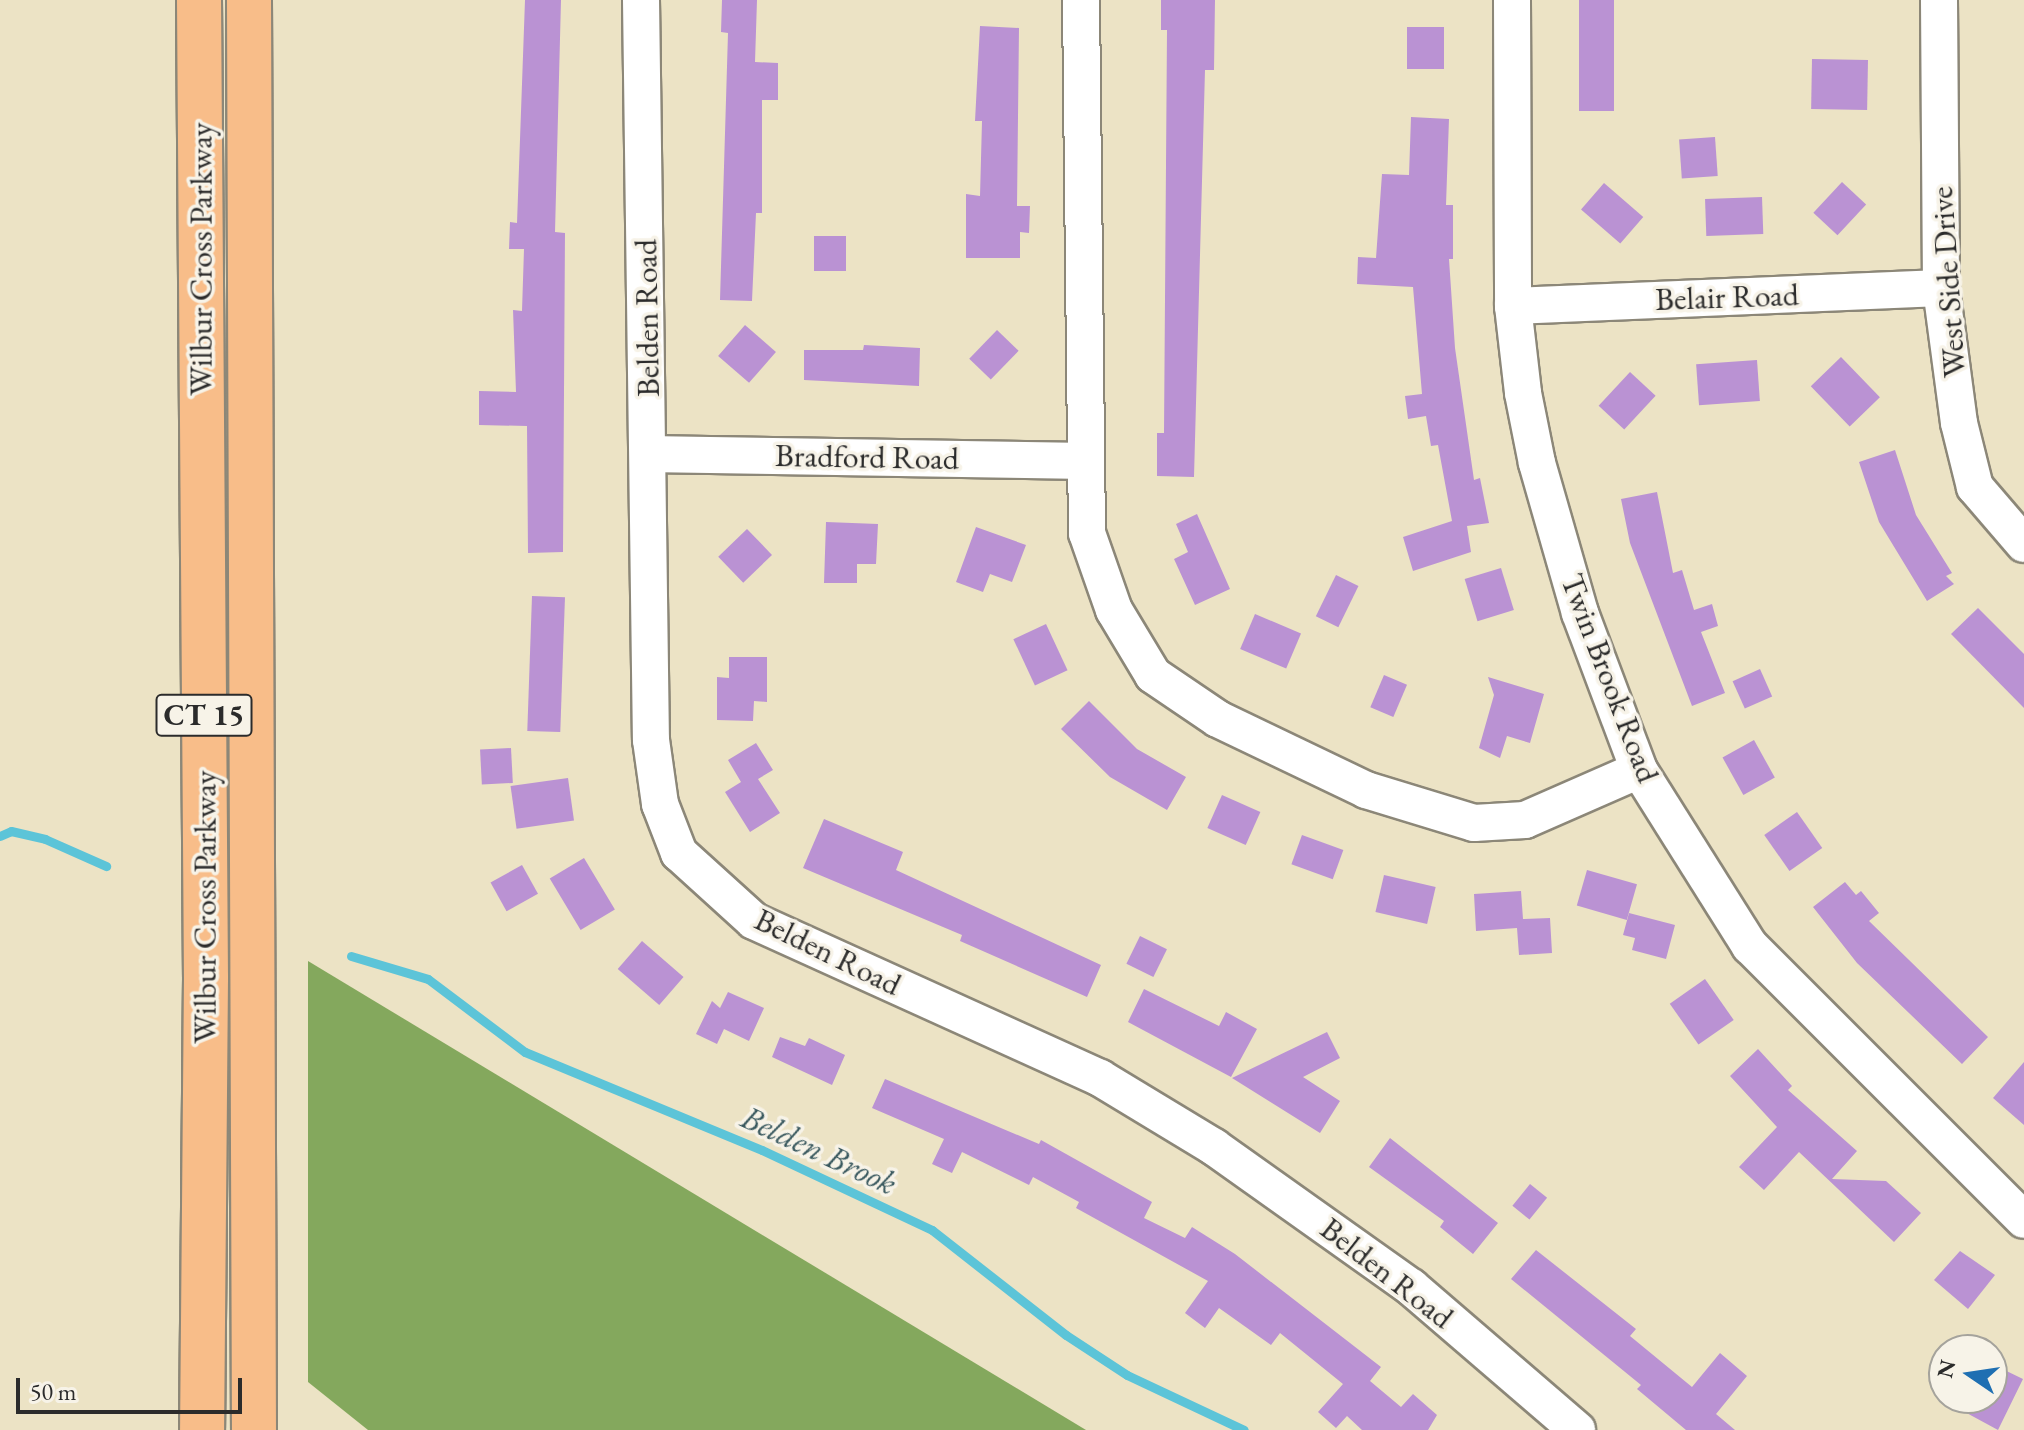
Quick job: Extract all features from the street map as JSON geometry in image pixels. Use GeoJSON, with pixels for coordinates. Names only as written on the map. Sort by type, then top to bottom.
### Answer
{"type":"FeatureCollection","features":[{"type":"Feature","properties":{"kind":"highway","name":"Wilbur Cross Parkway"},"geometry":{"type":"LineString","coordinates":[[199,0],[206,978],[202,1430]]}},
{"type":"Feature","properties":{"kind":"highway","name":"Wilbur Cross Parkway"},"geometry":{"type":"LineString","coordinates":[[249,0],[254,1430]]}},
{"type":"Feature","properties":{"kind":"street","name":"Belden Road"},"geometry":{"type":"LineString","coordinates":[[641,0],[651,740],[660,804],[679,853],[754,921],[1100,1078],[1214,1147],[1411,1287],[1577,1430]]}},
{"type":"Feature","properties":{"kind":"street"},"geometry":{"type":"LineString","coordinates":[[1081,0],[1087,533],[1114,610],[1153,675],[1218,719],[1366,790],[1474,823],[1525,820],[1639,770]]}},
{"type":"Feature","properties":{"kind":"street","name":"Twin Brook Road"},"geometry":{"type":"LineString","coordinates":[[1512,0],[1513,306],[1537,463],[1580,613],[1639,770],[1750,946],[2024,1220]]}},
{"type":"Feature","properties":{"kind":"street","name":"West Side Drive"},"geometry":{"type":"LineString","coordinates":[[1939,0],[1941,288],[1959,423],[1975,487],[2024,544]]}},
{"type":"Feature","properties":{"kind":"street","name":"Belair Road"},"geometry":{"type":"LineString","coordinates":[[1513,306],[1941,288]]}},
{"type":"Feature","properties":{"kind":"street","name":"Bradford Road"},"geometry":{"type":"LineString","coordinates":[[649,454],[1086,461]]}},
{"type":"Feature","properties":{"kind":"green space"},"geometry":{"type":"Polygon","coordinates":[[[308,961],[1086,1430],[368,1430],[308,1382],[308,961]]]}},
{"type":"Feature","properties":{"kind":"building"},"geometry":{"type":"Polygon","coordinates":[[[525,0],[561,0],[555,232],[565,233],[563,552],[528,553],[527,426],[479,425],[479,391],[516,392],[513,310],[522,311],[524,249],[509,249],[510,222],[517,223],[525,0]]]}},
{"type":"Feature","properties":{"kind":"building"},"geometry":{"type":"Polygon","coordinates":[[[722,0],[757,0],[755,62],[778,63],[778,100],[762,100],[762,213],[756,213],[752,301],[720,300],[728,33],[721,32],[722,0]]]}},
{"type":"Feature","properties":{"kind":"building"},"geometry":{"type":"Polygon","coordinates":[[[1161,0],[1215,0],[1214,70],[1205,70],[1194,477],[1157,476],[1157,433],[1164,433],[1167,30],[1161,30],[1161,0]]]}},
{"type":"Feature","properties":{"kind":"building"},"geometry":{"type":"Polygon","coordinates":[[[1579,0],[1614,0],[1614,111],[1579,111],[1579,0]]]}},
{"type":"Feature","properties":{"kind":"building"},"geometry":{"type":"Polygon","coordinates":[[[980,26],[1019,28],[1017,206],[1030,206],[1029,233],[1020,232],[1020,258],[966,258],[966,194],[980,196],[982,121],[975,121],[980,26]]]}},
{"type":"Feature","properties":{"kind":"building"},"geometry":{"type":"Polygon","coordinates":[[[1407,27],[1444,27],[1444,69],[1407,69],[1407,27]]]}},
{"type":"Feature","properties":{"kind":"building"},"geometry":{"type":"Polygon","coordinates":[[[1812,59],[1868,60],[1867,110],[1811,109],[1812,59]]]}},
{"type":"Feature","properties":{"kind":"building"},"geometry":{"type":"Polygon","coordinates":[[[1411,117],[1449,119],[1446,205],[1453,205],[1453,259],[1449,259],[1455,348],[1474,480],[1480,478],[1489,523],[1467,526],[1471,552],[1413,571],[1403,537],[1452,521],[1438,445],[1431,446],[1426,416],[1408,419],[1405,396],[1422,394],[1413,287],[1357,284],[1358,257],[1376,258],[1382,174],[1409,175],[1411,117]]]}},
{"type":"Feature","properties":{"kind":"building"},"geometry":{"type":"Polygon","coordinates":[[[1715,137],[1718,176],[1682,178],[1679,140],[1715,137]]]}},
{"type":"Feature","properties":{"kind":"building"},"geometry":{"type":"Polygon","coordinates":[[[1842,182],[1866,205],[1837,235],[1813,213],[1842,182]]]}},
{"type":"Feature","properties":{"kind":"building"},"geometry":{"type":"Polygon","coordinates":[[[1604,183],[1643,217],[1620,244],[1581,209],[1604,183]]]}},
{"type":"Feature","properties":{"kind":"building"},"geometry":{"type":"Polygon","coordinates":[[[1762,197],[1763,234],[1706,236],[1705,199],[1762,197]]]}},
{"type":"Feature","properties":{"kind":"building"},"geometry":{"type":"Polygon","coordinates":[[[814,236],[846,236],[846,271],[814,271],[814,236]]]}},
{"type":"Feature","properties":{"kind":"building"},"geometry":{"type":"Polygon","coordinates":[[[745,325],[776,352],[749,383],[718,356],[745,325]]]}},
{"type":"Feature","properties":{"kind":"building"},"geometry":{"type":"Polygon","coordinates":[[[997,330],[1019,351],[991,380],[969,359],[997,330]]]}},
{"type":"Feature","properties":{"kind":"building"},"geometry":{"type":"Polygon","coordinates":[[[864,345],[920,348],[919,386],[804,380],[804,350],[863,350],[864,345]]]}},
{"type":"Feature","properties":{"kind":"building"},"geometry":{"type":"Polygon","coordinates":[[[1841,357],[1880,397],[1850,426],[1811,386],[1841,357]]]}},
{"type":"Feature","properties":{"kind":"building"},"geometry":{"type":"Polygon","coordinates":[[[1757,360],[1760,401],[1699,405],[1696,364],[1757,360]]]}},
{"type":"Feature","properties":{"kind":"building"},"geometry":{"type":"Polygon","coordinates":[[[1630,372],[1656,396],[1624,430],[1599,406],[1630,372]]]}},
{"type":"Feature","properties":{"kind":"building"},"geometry":{"type":"Polygon","coordinates":[[[1895,450],[1916,515],[1952,573],[1946,576],[1954,584],[1927,601],[1879,522],[1859,462],[1895,450]]]}},
{"type":"Feature","properties":{"kind":"building"},"geometry":{"type":"Polygon","coordinates":[[[1657,492],[1673,573],[1682,570],[1694,610],[1712,604],[1718,626],[1701,632],[1725,693],[1692,706],[1630,543],[1621,499],[1657,492]]]}},
{"type":"Feature","properties":{"kind":"building"},"geometry":{"type":"Polygon","coordinates":[[[1197,514],[1230,589],[1195,605],[1174,559],[1188,552],[1176,524],[1197,514]]]}},
{"type":"Feature","properties":{"kind":"building"},"geometry":{"type":"Polygon","coordinates":[[[826,522],[878,524],[876,564],[857,564],[857,583],[824,583],[826,522]]]}},
{"type":"Feature","properties":{"kind":"building"},"geometry":{"type":"Polygon","coordinates":[[[976,527],[1026,545],[1012,582],[990,574],[983,592],[956,582],[976,527]]]}},
{"type":"Feature","properties":{"kind":"building"},"geometry":{"type":"Polygon","coordinates":[[[747,529],[772,555],[743,583],[718,557],[747,529]]]}},
{"type":"Feature","properties":{"kind":"building"},"geometry":{"type":"Polygon","coordinates":[[[1501,568],[1514,610],[1478,621],[1465,579],[1501,568]]]}},
{"type":"Feature","properties":{"kind":"building"},"geometry":{"type":"Polygon","coordinates":[[[1336,575],[1358,586],[1338,627],[1316,616],[1336,575]]]}},
{"type":"Feature","properties":{"kind":"building"},"geometry":{"type":"Polygon","coordinates":[[[532,596],[565,597],[560,732],[527,731],[532,596]]]}},
{"type":"Feature","properties":{"kind":"building"},"geometry":{"type":"Polygon","coordinates":[[[1978,608],[2024,654],[2024,708],[1951,634],[1978,608]]]}},
{"type":"Feature","properties":{"kind":"building"},"geometry":{"type":"Polygon","coordinates":[[[1255,614],[1301,634],[1286,669],[1240,649],[1255,614]]]}},
{"type":"Feature","properties":{"kind":"building"},"geometry":{"type":"Polygon","coordinates":[[[1046,624],[1068,670],[1035,685],[1013,639],[1046,624]]]}},
{"type":"Feature","properties":{"kind":"building"},"geometry":{"type":"Polygon","coordinates":[[[729,657],[767,657],[767,702],[754,701],[753,721],[717,720],[717,677],[729,678],[729,657]]]}},
{"type":"Feature","properties":{"kind":"building"},"geometry":{"type":"Polygon","coordinates":[[[1760,669],[1772,696],[1745,709],[1733,681],[1760,669]]]}},
{"type":"Feature","properties":{"kind":"building"},"geometry":{"type":"Polygon","coordinates":[[[1384,675],[1407,685],[1393,717],[1370,707],[1384,675]]]}},
{"type":"Feature","properties":{"kind":"building"},"geometry":{"type":"Polygon","coordinates":[[[1488,677],[1544,694],[1530,743],[1507,736],[1500,758],[1479,748],[1494,695],[1488,677]]]}},
{"type":"Feature","properties":{"kind":"building"},"geometry":{"type":"Polygon","coordinates":[[[1089,701],[1137,749],[1186,777],[1167,810],[1110,777],[1061,729],[1089,701]]]}},
{"type":"Feature","properties":{"kind":"building"},"geometry":{"type":"Polygon","coordinates":[[[1754,740],[1775,778],[1743,795],[1723,757],[1754,740]]]}},
{"type":"Feature","properties":{"kind":"building"},"geometry":{"type":"Polygon","coordinates":[[[756,743],[773,770],[758,779],[780,813],[750,832],[725,792],[741,782],[728,760],[756,743]]]}},
{"type":"Feature","properties":{"kind":"building"},"geometry":{"type":"Polygon","coordinates":[[[511,748],[513,783],[482,785],[480,750],[511,748]]]}},
{"type":"Feature","properties":{"kind":"building"},"geometry":{"type":"Polygon","coordinates":[[[568,778],[574,821],[517,829],[511,786],[568,778]]]}},
{"type":"Feature","properties":{"kind":"building"},"geometry":{"type":"Polygon","coordinates":[[[1222,795],[1260,812],[1246,845],[1207,828],[1222,795]]]}},
{"type":"Feature","properties":{"kind":"building"},"geometry":{"type":"Polygon","coordinates":[[[1797,812],[1822,848],[1789,871],[1764,835],[1797,812]]]}},
{"type":"Feature","properties":{"kind":"building"},"geometry":{"type":"Polygon","coordinates":[[[824,819],[903,852],[896,870],[1101,965],[1087,997],[960,941],[962,935],[803,868],[824,819]]]}},
{"type":"Feature","properties":{"kind":"building"},"geometry":{"type":"Polygon","coordinates":[[[1302,835],[1343,850],[1333,879],[1291,864],[1302,835]]]}},
{"type":"Feature","properties":{"kind":"building"},"geometry":{"type":"Polygon","coordinates":[[[584,858],[615,909],[581,930],[550,879],[584,858]]]}},
{"type":"Feature","properties":{"kind":"building"},"geometry":{"type":"Polygon","coordinates":[[[522,865],[538,894],[507,911],[491,882],[522,865]]]}},
{"type":"Feature","properties":{"kind":"building"},"geometry":{"type":"Polygon","coordinates":[[[1587,870],[1637,884],[1627,920],[1577,906],[1587,870]]]}},
{"type":"Feature","properties":{"kind":"building"},"geometry":{"type":"Polygon","coordinates":[[[1384,875],[1436,887],[1427,924],[1375,912],[1384,875]]]}},
{"type":"Feature","properties":{"kind":"building"},"geometry":{"type":"Polygon","coordinates":[[[1845,882],[1856,895],[1861,891],[1879,913],[1869,921],[1988,1037],[1962,1064],[1857,963],[1813,907],[1845,882]]]}},
{"type":"Feature","properties":{"kind":"building"},"geometry":{"type":"Polygon","coordinates":[[[1521,891],[1523,919],[1550,918],[1552,953],[1519,955],[1517,928],[1476,931],[1474,894],[1521,891]]]}},
{"type":"Feature","properties":{"kind":"building"},"geometry":{"type":"Polygon","coordinates":[[[1629,913],[1675,925],[1666,959],[1632,950],[1635,938],[1623,935],[1629,913]]]}},
{"type":"Feature","properties":{"kind":"building"},"geometry":{"type":"Polygon","coordinates":[[[1140,936],[1167,949],[1153,977],[1126,964],[1140,936]]]}},
{"type":"Feature","properties":{"kind":"building"},"geometry":{"type":"Polygon","coordinates":[[[642,941],[684,977],[659,1005],[618,969],[642,941]]]}},
{"type":"Feature","properties":{"kind":"building"},"geometry":{"type":"Polygon","coordinates":[[[1705,979],[1734,1020],[1698,1045],[1670,1004],[1705,979]]]}},
{"type":"Feature","properties":{"kind":"building"},"geometry":{"type":"Polygon","coordinates":[[[1144,989],[1219,1026],[1226,1012],[1257,1029],[1231,1077],[1128,1022],[1144,989]]]}},
{"type":"Feature","properties":{"kind":"building"},"geometry":{"type":"Polygon","coordinates":[[[728,992],[764,1008],[749,1041],[724,1029],[717,1044],[696,1034],[712,1001],[720,1008],[728,992]]]}},
{"type":"Feature","properties":{"kind":"building"},"geometry":{"type":"Polygon","coordinates":[[[1327,1032],[1340,1058],[1303,1077],[1340,1101],[1320,1133],[1232,1078],[1327,1032]]]}},
{"type":"Feature","properties":{"kind":"building"},"geometry":{"type":"Polygon","coordinates":[[[780,1037],[805,1046],[809,1038],[845,1055],[832,1085],[772,1057],[780,1037]]]}},
{"type":"Feature","properties":{"kind":"building"},"geometry":{"type":"Polygon","coordinates":[[[1758,1049],[1792,1086],[1788,1090],[1857,1151],[1832,1179],[1886,1181],[1921,1213],[1894,1242],[1799,1152],[1764,1190],[1739,1167],[1777,1127],[1730,1076],[1758,1049]]]}},
{"type":"Feature","properties":{"kind":"building"},"geometry":{"type":"Polygon","coordinates":[[[2024,1062],[2024,1125],[1993,1098],[2024,1062]]]}},
{"type":"Feature","properties":{"kind":"building"},"geometry":{"type":"Polygon","coordinates":[[[885,1079],[1039,1144],[1041,1140],[1152,1202],[1144,1218],[1185,1238],[1192,1227],[1235,1254],[1381,1367],[1370,1381],[1401,1407],[1413,1394],[1437,1415],[1428,1430],[1362,1430],[1347,1416],[1336,1428],[1318,1412],[1343,1384],[1280,1333],[1271,1345],[1219,1308],[1205,1328],[1185,1313],[1208,1281],[1076,1208],[1079,1202],[1033,1177],[1029,1185],[962,1152],[952,1173],[932,1164],[944,1139],[872,1108],[885,1079]]]}},
{"type":"Feature","properties":{"kind":"building"},"geometry":{"type":"Polygon","coordinates":[[[1390,1138],[1498,1223],[1473,1254],[1440,1227],[1444,1221],[1369,1167],[1390,1138]]]}},
{"type":"Feature","properties":{"kind":"building"},"geometry":{"type":"Polygon","coordinates":[[[1530,1184],[1547,1198],[1529,1220],[1512,1206],[1530,1184]]]}},
{"type":"Feature","properties":{"kind":"building"},"geometry":{"type":"Polygon","coordinates":[[[1536,1250],[1636,1329],[1630,1336],[1692,1387],[1720,1353],[1747,1376],[1716,1414],[1735,1430],[1686,1430],[1637,1389],[1641,1385],[1511,1279],[1536,1250]]]}},
{"type":"Feature","properties":{"kind":"building"},"geometry":{"type":"Polygon","coordinates":[[[1960,1251],[1995,1275],[1968,1309],[1934,1280],[1960,1251]]]}},
{"type":"Feature","properties":{"kind":"building"},"geometry":{"type":"Polygon","coordinates":[[[2008,1372],[2023,1379],[2008,1410],[2008,1372]]]}},
{"type":"Feature","properties":{"kind":"building"},"geometry":{"type":"Polygon","coordinates":[[[1968,1414],[2006,1414],[1998,1430],[1968,1414]]]}},
{"type":"Feature","properties":{"kind":"waterway","name":"Belden Brook"},"geometry":{"type":"LineString","coordinates":[[0,836],[11,831],[45,839],[106,866]]}},
{"type":"Feature","properties":{"kind":"waterway","name":"Belden Brook"},"geometry":{"type":"LineString","coordinates":[[351,956],[428,979],[525,1052],[762,1150],[932,1230],[1066,1335],[1127,1375],[1244,1430]]}}]}
